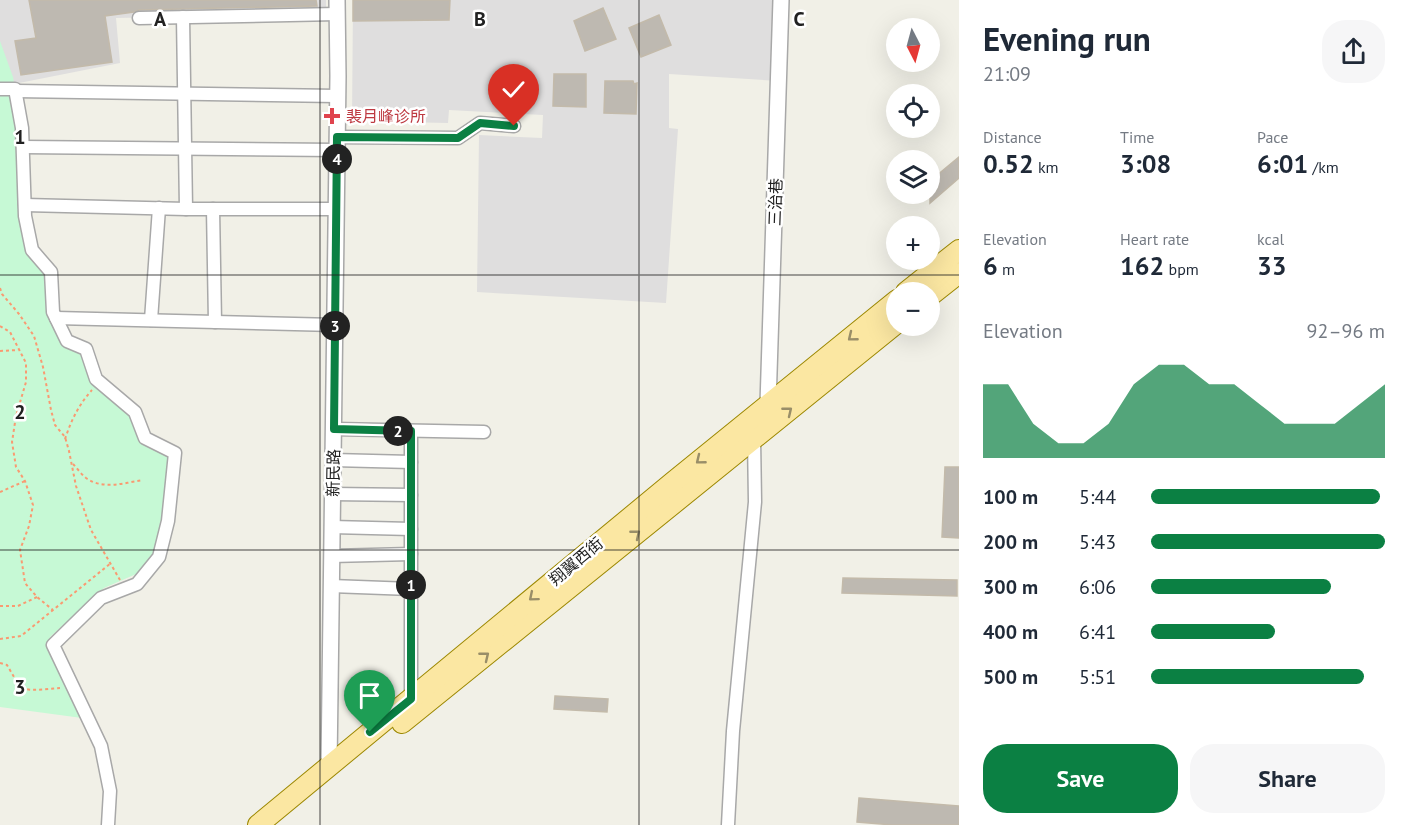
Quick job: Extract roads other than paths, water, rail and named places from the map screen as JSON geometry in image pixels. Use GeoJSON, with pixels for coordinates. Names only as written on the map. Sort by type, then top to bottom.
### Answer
{"type":"FeatureCollection","features":[{"type":"Feature","properties":{"kind":"main road"},"geometry":{"type":"LineString","coordinates":[[919,282],[959,250]]}},
{"type":"Feature","properties":{"kind":"main road"},"geometry":{"type":"LineString","coordinates":[[940,288],[959,273]]}},
{"type":"Feature","properties":{"kind":"main road","name":"翔翼西街"},"geometry":{"type":"LineString","coordinates":[[258,825],[886,309]]}},
{"type":"Feature","properties":{"kind":"main road","name":"翔翼西街"},"geometry":{"type":"LineString","coordinates":[[276,825],[886,332]]}},
{"type":"Feature","properties":{"kind":"street","name":"三治巷"},"geometry":{"type":"LineString","coordinates":[[768,404],[781,0]]}},
{"type":"Feature","properties":{"kind":"street"},"geometry":{"type":"LineString","coordinates":[[138,18],[337,7]]}},
{"type":"Feature","properties":{"kind":"street","name":"新民路"},"geometry":{"type":"LineString","coordinates":[[329,766],[337,7]]}},
{"type":"Feature","properties":{"kind":"street"},"geometry":{"type":"LineString","coordinates":[[183,17],[186,209]]}},
{"type":"Feature","properties":{"kind":"street"},"geometry":{"type":"LineString","coordinates":[[0,89],[337,96]]}},
{"type":"Feature","properties":{"kind":"street"},"geometry":{"type":"LineString","coordinates":[[16,91],[22,128],[25,216],[32,250],[51,272],[53,312],[67,341],[86,349],[96,379],[135,412],[146,438],[175,453],[168,520],[159,557],[137,584],[100,598],[53,645],[101,746],[110,791],[108,825]]}},
{"type":"Feature","properties":{"kind":"street"},"geometry":{"type":"LineString","coordinates":[[22,147],[185,148],[337,144],[458,138],[480,123],[514,126]]}},
{"type":"Feature","properties":{"kind":"street"},"geometry":{"type":"LineString","coordinates":[[25,205],[186,209],[336,209]]}},
{"type":"Feature","properties":{"kind":"street"},"geometry":{"type":"LineString","coordinates":[[151,320],[159,208]]}},
{"type":"Feature","properties":{"kind":"street"},"geometry":{"type":"LineString","coordinates":[[213,209],[215,322]]}},
{"type":"Feature","properties":{"kind":"street"},"geometry":{"type":"LineString","coordinates":[[56,318],[335,325]]}},
{"type":"Feature","properties":{"kind":"street"},"geometry":{"type":"LineString","coordinates":[[334,429],[484,432]]}},
{"type":"Feature","properties":{"kind":"street"},"geometry":{"type":"LineString","coordinates":[[411,431],[411,699]]}},
{"type":"Feature","properties":{"kind":"street"},"geometry":{"type":"LineString","coordinates":[[728,825],[734,731],[755,502],[754,438]]}},
{"type":"Feature","properties":{"kind":"street"},"geometry":{"type":"LineString","coordinates":[[333,460],[411,462]]}},
{"type":"Feature","properties":{"kind":"street"},"geometry":{"type":"LineString","coordinates":[[333,494],[411,495]]}},
{"type":"Feature","properties":{"kind":"street"},"geometry":{"type":"LineString","coordinates":[[332,527],[411,529]]}},
{"type":"Feature","properties":{"kind":"street"},"geometry":{"type":"LineString","coordinates":[[332,556],[411,554]]}},
{"type":"Feature","properties":{"kind":"street"},"geometry":{"type":"LineString","coordinates":[[331,586],[411,589]]}},
{"type":"Feature","properties":{"kind":"place","name":"裴月峰诊所"},"geometry":{"type":"Point","coordinates":[332,116]}}]}
